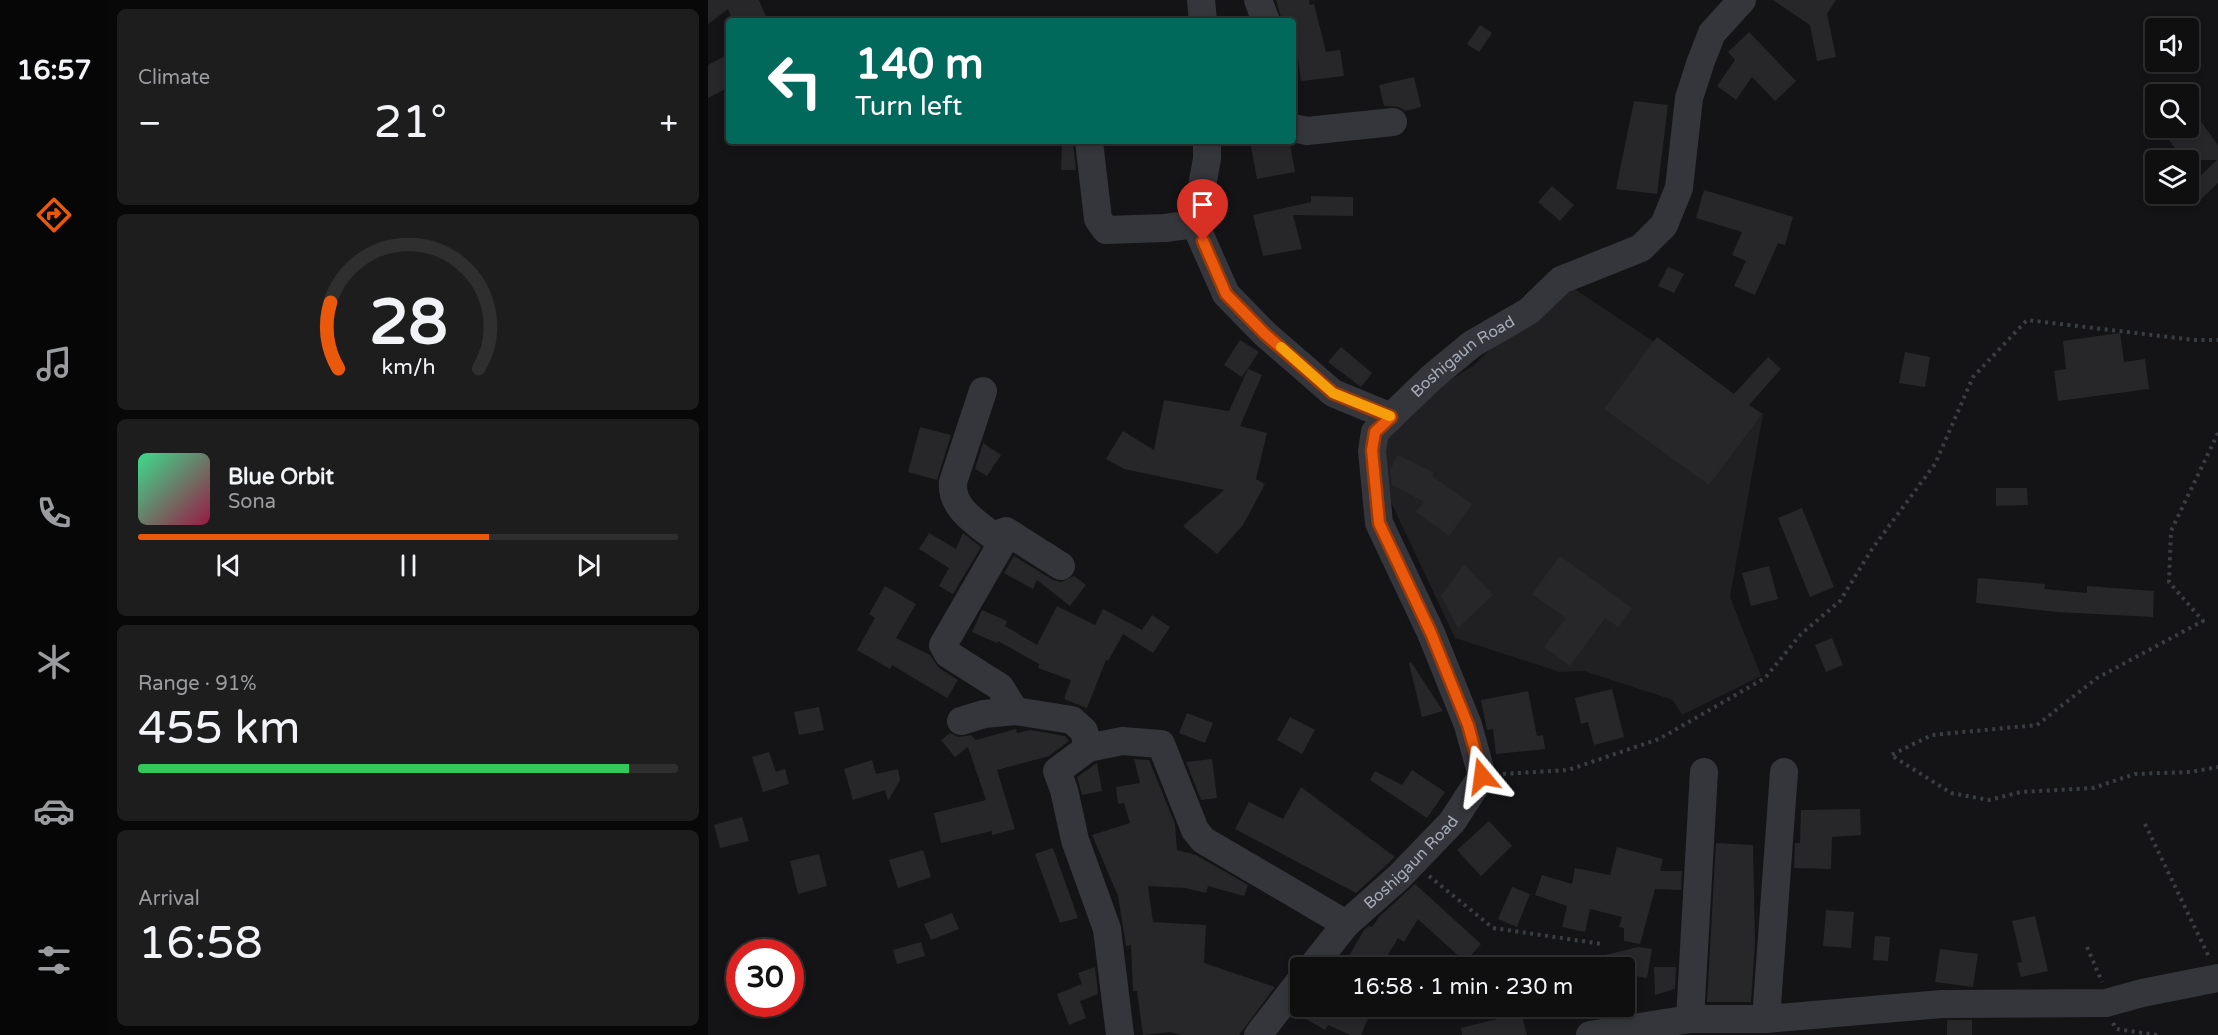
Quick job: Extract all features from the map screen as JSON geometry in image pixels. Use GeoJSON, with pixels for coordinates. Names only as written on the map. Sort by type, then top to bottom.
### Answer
{"type":"FeatureCollection","features":[{"type":"Feature","properties":{"kind":"street"},"geometry":{"type":"LineString","coordinates":[[1201,0],[1203,18]]}},
{"type":"Feature","properties":{"kind":"street"},"geometry":{"type":"LineString","coordinates":[[1258,0],[1265,18]]}},
{"type":"Feature","properties":{"kind":"street","name":"Boshigaun Road"},"geometry":{"type":"LineString","coordinates":[[1320,957],[1346,924],[1452,822],[1482,776],[1468,725],[1431,633],[1379,523],[1372,450],[1375,432],[1431,378],[1472,344],[1529,311],[1561,280],[1641,248],[1664,225],[1679,188],[1689,98],[1701,61],[1712,33],[1742,0]]}},
{"type":"Feature","properties":{"kind":"street"},"geometry":{"type":"LineString","coordinates":[[1296,129],[1306,131],[1393,122]]}},
{"type":"Feature","properties":{"kind":"street"},"geometry":{"type":"LineString","coordinates":[[1089,144],[1098,219],[1106,230],[1165,228],[1195,224]]}},
{"type":"Feature","properties":{"kind":"street"},"geometry":{"type":"LineString","coordinates":[[1207,144],[1207,159],[1195,224],[1226,294],[1265,334],[1333,393],[1391,417]]}},
{"type":"Feature","properties":{"kind":"street"},"geometry":{"type":"LineString","coordinates":[[983,391],[952,494],[956,505],[1002,543]]}},
{"type":"Feature","properties":{"kind":"street"},"geometry":{"type":"LineString","coordinates":[[1015,711],[1000,687],[948,654],[943,645],[1002,543],[1001,533],[1006,531],[1061,566]]}},
{"type":"Feature","properties":{"kind":"street"},"geometry":{"type":"LineString","coordinates":[[961,721],[984,714],[1015,711],[1072,720],[1084,731],[1088,748]]}},
{"type":"Feature","properties":{"kind":"street"},"geometry":{"type":"LineString","coordinates":[[1120,1035],[1107,929],[1075,840],[1064,790],[1057,771],[1088,748],[1122,741],[1161,744],[1196,830],[1203,840],[1346,924]]}},
{"type":"Feature","properties":{"kind":"street"},"geometry":{"type":"LineString","coordinates":[[1690,1019],[1704,772]]}},
{"type":"Feature","properties":{"kind":"street"},"geometry":{"type":"LineString","coordinates":[[1776,1027],[1784,772]]}},
{"type":"Feature","properties":{"kind":"street"},"geometry":{"type":"LineString","coordinates":[[1590,1035],[1690,1019],[1776,1027],[1942,1004],[2106,1003],[2216,972]]}},
{"type":"Feature","properties":{"kind":"street"},"geometry":{"type":"LineString","coordinates":[[1258,1035],[1290,994]]}},
{"type":"Feature","properties":{"kind":"path"},"geometry":{"type":"LineString","coordinates":[[1482,776],[1568,770],[1659,739],[1765,678],[1802,634],[1840,601],[1872,549],[1935,464],[1973,377],[2027,320],[2194,340],[2218,340]]}},
{"type":"Feature","properties":{"kind":"path"},"geometry":{"type":"LineString","coordinates":[[2218,433],[2171,531],[2169,582],[2203,621],[2097,678],[2037,725],[1932,735],[1891,755],[1951,793],[1989,800],[2021,792],[2092,788],[2135,774],[2190,772],[2218,767]]}},
{"type":"Feature","properties":{"kind":"path"},"geometry":{"type":"LineString","coordinates":[[2145,824],[2216,972]]}},
{"type":"Feature","properties":{"kind":"path"},"geometry":{"type":"LineString","coordinates":[[1412,862],[1493,928],[1602,944]]}},
{"type":"Feature","properties":{"kind":"shaded area"},"geometry":{"type":"Polygon","coordinates":[[[1561,280],[1763,414],[1730,597],[1761,676],[1682,715],[1673,700],[1584,671],[1560,672],[1455,638],[1382,483],[1387,436],[1425,396],[1473,366],[1561,280]]]}},
{"type":"Feature","properties":{"kind":"building"},"geometry":{"type":"Polygon","coordinates":[[[708,0],[759,0],[767,18],[732,18],[728,9],[708,24],[708,0]]]}},
{"type":"Feature","properties":{"kind":"building"},"geometry":{"type":"Polygon","coordinates":[[[1276,0],[1309,0],[1310,5],[1314,4],[1326,52],[1340,50],[1344,76],[1301,81],[1296,44],[1296,18],[1281,18],[1276,0]]]}},
{"type":"Feature","properties":{"kind":"building"},"geometry":{"type":"Polygon","coordinates":[[[1773,0],[1836,0],[1827,14],[1836,57],[1817,61],[1810,25],[1773,0]]]}},
{"type":"Feature","properties":{"kind":"building"},"geometry":{"type":"Polygon","coordinates":[[[1480,25],[1492,33],[1479,52],[1467,44],[1480,25]]]}},
{"type":"Feature","properties":{"kind":"building"},"geometry":{"type":"Polygon","coordinates":[[[1749,32],[1796,81],[1775,101],[1752,77],[1736,100],[1717,86],[1735,60],[1728,52],[1749,32]]]}},
{"type":"Feature","properties":{"kind":"building"},"geometry":{"type":"Polygon","coordinates":[[[726,56],[726,89],[708,98],[708,65],[726,56]]]}},
{"type":"Feature","properties":{"kind":"building"},"geometry":{"type":"Polygon","coordinates":[[[1414,77],[1421,107],[1405,111],[1399,107],[1384,106],[1379,85],[1414,77]]]}},
{"type":"Feature","properties":{"kind":"building"},"geometry":{"type":"Polygon","coordinates":[[[1634,101],[1668,105],[1657,194],[1616,189],[1634,101]]]}},
{"type":"Feature","properties":{"kind":"building"},"geometry":{"type":"Polygon","coordinates":[[[2199,119],[2218,145],[2218,183],[2201,199],[2199,197],[2199,177],[2217,160],[2199,160],[2199,150],[2176,150],[2168,138],[2199,138],[2199,119]]]}},
{"type":"Feature","properties":{"kind":"building"},"geometry":{"type":"Polygon","coordinates":[[[1062,144],[1073,144],[1076,170],[1061,170],[1062,144]]]}},
{"type":"Feature","properties":{"kind":"building"},"geometry":{"type":"Polygon","coordinates":[[[1251,144],[1290,144],[1295,172],[1257,179],[1251,144]]]}},
{"type":"Feature","properties":{"kind":"building"},"geometry":{"type":"Polygon","coordinates":[[[1552,186],[1574,205],[1560,221],[1538,202],[1552,186]]]}},
{"type":"Feature","properties":{"kind":"building"},"geometry":{"type":"Polygon","coordinates":[[[1704,190],[1793,217],[1785,245],[1778,243],[1755,295],[1734,286],[1746,261],[1732,255],[1742,232],[1696,218],[1704,190]]]}},
{"type":"Feature","properties":{"kind":"building"},"geometry":{"type":"Polygon","coordinates":[[[1311,196],[1353,197],[1353,216],[1293,215],[1302,249],[1263,256],[1253,215],[1311,202],[1311,196]]]}},
{"type":"Feature","properties":{"kind":"building"},"geometry":{"type":"Polygon","coordinates":[[[1668,267],[1684,274],[1674,293],[1658,286],[1668,267]]]}},
{"type":"Feature","properties":{"kind":"building"},"geometry":{"type":"Polygon","coordinates":[[[2120,333],[2124,362],[2145,359],[2149,389],[2058,401],[2054,371],[2066,369],[2063,341],[2120,333]]]}},
{"type":"Feature","properties":{"kind":"building"},"geometry":{"type":"Polygon","coordinates":[[[1657,337],[1734,394],[1768,357],[1781,369],[1749,405],[1762,414],[1709,485],[1604,409],[1657,337]]]}},
{"type":"Feature","properties":{"kind":"building"},"geometry":{"type":"Polygon","coordinates":[[[1240,340],[1259,352],[1242,377],[1224,365],[1240,340]]]}},
{"type":"Feature","properties":{"kind":"building"},"geometry":{"type":"Polygon","coordinates":[[[1341,347],[1372,373],[1361,387],[1328,362],[1341,347]]]}},
{"type":"Feature","properties":{"kind":"building"},"geometry":{"type":"Polygon","coordinates":[[[1905,352],[1930,357],[1925,387],[1899,383],[1905,352]]]}},
{"type":"Feature","properties":{"kind":"building"},"geometry":{"type":"Polygon","coordinates":[[[1248,369],[1262,375],[1240,426],[1267,433],[1256,479],[1265,484],[1243,525],[1217,554],[1183,526],[1224,490],[1124,469],[1106,459],[1123,431],[1154,450],[1164,400],[1229,411],[1248,369]]]}},
{"type":"Feature","properties":{"kind":"building"},"geometry":{"type":"Polygon","coordinates":[[[920,427],[951,435],[937,480],[908,472],[920,427]]]}},
{"type":"Feature","properties":{"kind":"building"},"geometry":{"type":"Polygon","coordinates":[[[983,443],[1001,455],[987,476],[975,469],[983,443]]]}},
{"type":"Feature","properties":{"kind":"building"},"geometry":{"type":"Polygon","coordinates":[[[1398,455],[1434,473],[1432,476],[1472,504],[1449,536],[1416,512],[1424,502],[1392,485],[1390,470],[1398,455]]]}},
{"type":"Feature","properties":{"kind":"building"},"geometry":{"type":"Polygon","coordinates":[[[1996,488],[2027,488],[2028,505],[1996,506],[1996,488]]]}},
{"type":"Feature","properties":{"kind":"building"},"geometry":{"type":"Polygon","coordinates":[[[1802,508],[1834,587],[1810,597],[1778,518],[1802,508]]]}},
{"type":"Feature","properties":{"kind":"building"},"geometry":{"type":"Polygon","coordinates":[[[929,533],[956,549],[963,533],[981,547],[953,594],[939,586],[949,568],[919,549],[929,533]]]}},
{"type":"Feature","properties":{"kind":"building"},"geometry":{"type":"Polygon","coordinates":[[[1014,556],[1053,580],[1061,582],[1074,576],[1086,585],[1070,606],[1037,580],[1033,589],[1004,573],[1014,556]]]}},
{"type":"Feature","properties":{"kind":"building"},"geometry":{"type":"Polygon","coordinates":[[[1560,556],[1632,608],[1618,627],[1605,618],[1570,666],[1544,647],[1566,618],[1532,594],[1560,556]]]}},
{"type":"Feature","properties":{"kind":"building"},"geometry":{"type":"Polygon","coordinates":[[[1464,564],[1493,595],[1458,628],[1441,596],[1464,564]]]}},
{"type":"Feature","properties":{"kind":"building"},"geometry":{"type":"Polygon","coordinates":[[[1769,566],[1778,599],[1751,606],[1742,573],[1769,566]]]}},
{"type":"Feature","properties":{"kind":"building"},"geometry":{"type":"Polygon","coordinates":[[[1978,578],[2045,584],[2044,589],[2087,593],[2087,586],[2154,591],[2153,617],[2057,612],[1976,603],[1978,578]]]}},
{"type":"Feature","properties":{"kind":"building"},"geometry":{"type":"Polygon","coordinates":[[[885,586],[916,604],[896,638],[930,655],[939,668],[958,680],[947,698],[892,665],[890,669],[857,650],[875,618],[869,614],[885,586]]]}},
{"type":"Feature","properties":{"kind":"building"},"geometry":{"type":"Polygon","coordinates":[[[1057,606],[1095,625],[1103,609],[1142,630],[1152,615],[1170,627],[1153,653],[1123,634],[1108,661],[1106,660],[1087,708],[1064,699],[1071,680],[1038,668],[1039,664],[998,641],[997,643],[972,632],[982,610],[1007,621],[1005,626],[1037,645],[1057,606]]]}},
{"type":"Feature","properties":{"kind":"building"},"geometry":{"type":"Polygon","coordinates":[[[1832,638],[1843,665],[1826,672],[1815,645],[1832,638]]]}},
{"type":"Feature","properties":{"kind":"building"},"geometry":{"type":"Polygon","coordinates":[[[1411,662],[1443,711],[1422,717],[1409,663],[1411,662]]]}},
{"type":"Feature","properties":{"kind":"building"},"geometry":{"type":"Polygon","coordinates":[[[1612,689],[1624,737],[1594,745],[1588,722],[1581,724],[1575,698],[1612,689]]]}},
{"type":"Feature","properties":{"kind":"building"},"geometry":{"type":"Polygon","coordinates":[[[1528,691],[1537,736],[1543,735],[1545,749],[1496,754],[1493,729],[1487,730],[1481,700],[1528,691]]]}},
{"type":"Feature","properties":{"kind":"building"},"geometry":{"type":"Polygon","coordinates":[[[819,707],[824,730],[799,735],[794,712],[819,707]]]}},
{"type":"Feature","properties":{"kind":"building"},"geometry":{"type":"Polygon","coordinates":[[[1187,713],[1213,723],[1205,743],[1179,733],[1187,713]]]}},
{"type":"Feature","properties":{"kind":"building"},"geometry":{"type":"Polygon","coordinates":[[[1290,717],[1315,730],[1302,754],[1277,740],[1290,717]]]}},
{"type":"Feature","properties":{"kind":"building"},"geometry":{"type":"Polygon","coordinates":[[[1016,729],[1017,733],[1030,730],[1065,736],[1069,741],[1049,756],[997,770],[1015,829],[992,835],[992,831],[941,843],[934,813],[986,800],[968,747],[955,757],[941,740],[950,733],[958,737],[971,735],[976,740],[1016,729]]]}},
{"type":"Feature","properties":{"kind":"building"},"geometry":{"type":"Polygon","coordinates":[[[769,752],[776,772],[785,769],[789,784],[763,792],[752,757],[769,752]]]}},
{"type":"Feature","properties":{"kind":"building"},"geometry":{"type":"Polygon","coordinates":[[[1134,759],[1149,760],[1175,824],[1177,850],[1196,855],[1248,885],[1244,896],[1208,886],[1206,893],[1185,888],[1148,886],[1153,922],[1206,925],[1204,963],[1275,987],[1239,1035],[1181,1035],[1170,1032],[1143,1035],[1137,991],[1133,991],[1131,945],[1126,946],[1118,896],[1092,835],[1130,823],[1124,803],[1118,804],[1116,787],[1140,783],[1134,759]]]}},
{"type":"Feature","properties":{"kind":"building"},"geometry":{"type":"Polygon","coordinates":[[[1212,759],[1217,798],[1201,800],[1186,762],[1212,759]]]}},
{"type":"Feature","properties":{"kind":"building"},"geometry":{"type":"Polygon","coordinates":[[[872,760],[876,774],[898,769],[900,780],[888,801],[885,790],[853,800],[844,769],[872,760]]]}},
{"type":"Feature","properties":{"kind":"building"},"geometry":{"type":"Polygon","coordinates":[[[1097,763],[1102,791],[1082,795],[1077,777],[1097,763]]]}},
{"type":"Feature","properties":{"kind":"building"},"geometry":{"type":"Polygon","coordinates":[[[1412,770],[1445,792],[1427,818],[1370,780],[1375,771],[1402,785],[1412,770]]]}},
{"type":"Feature","properties":{"kind":"building"},"geometry":{"type":"Polygon","coordinates":[[[1301,787],[1395,857],[1356,893],[1235,829],[1249,802],[1283,819],[1301,787]]]}},
{"type":"Feature","properties":{"kind":"building"},"geometry":{"type":"Polygon","coordinates":[[[1860,809],[1861,835],[1832,837],[1831,869],[1794,868],[1795,843],[1800,843],[1801,810],[1860,809]]]}},
{"type":"Feature","properties":{"kind":"building"},"geometry":{"type":"Polygon","coordinates":[[[742,817],[749,841],[720,848],[714,825],[742,817]]]}},
{"type":"Feature","properties":{"kind":"building"},"geometry":{"type":"Polygon","coordinates":[[[1489,821],[1512,846],[1481,876],[1457,850],[1489,821]]]}},
{"type":"Feature","properties":{"kind":"building"},"geometry":{"type":"Polygon","coordinates":[[[1716,843],[1753,845],[1755,944],[1751,1002],[1707,1002],[1716,843]]]}},
{"type":"Feature","properties":{"kind":"building"},"geometry":{"type":"Polygon","coordinates":[[[1617,847],[1663,859],[1660,871],[1682,871],[1681,890],[1655,889],[1640,944],[1624,941],[1624,928],[1619,927],[1622,917],[1590,909],[1585,932],[1562,927],[1567,906],[1535,895],[1542,875],[1572,884],[1575,868],[1610,875],[1617,847]]]}},
{"type":"Feature","properties":{"kind":"building"},"geometry":{"type":"Polygon","coordinates":[[[1053,848],[1078,918],[1060,923],[1035,854],[1053,848]]]}},
{"type":"Feature","properties":{"kind":"building"},"geometry":{"type":"Polygon","coordinates":[[[923,850],[931,877],[898,888],[889,860],[923,850]]]}},
{"type":"Feature","properties":{"kind":"building"},"geometry":{"type":"Polygon","coordinates":[[[819,854],[827,886],[798,894],[790,861],[819,854]]]}},
{"type":"Feature","properties":{"kind":"building"},"geometry":{"type":"Polygon","coordinates":[[[1415,884],[1481,944],[1469,957],[1460,957],[1418,919],[1404,942],[1398,938],[1387,957],[1348,957],[1364,930],[1369,926],[1372,927],[1379,917],[1415,884]]]}},
{"type":"Feature","properties":{"kind":"building"},"geometry":{"type":"Polygon","coordinates":[[[1512,887],[1530,894],[1517,927],[1498,919],[1512,887]]]}},
{"type":"Feature","properties":{"kind":"building"},"geometry":{"type":"Polygon","coordinates":[[[1826,910],[1854,912],[1851,948],[1823,946],[1826,910]]]}},
{"type":"Feature","properties":{"kind":"building"},"geometry":{"type":"Polygon","coordinates":[[[952,913],[959,929],[931,940],[924,924],[952,913]]]}},
{"type":"Feature","properties":{"kind":"building"},"geometry":{"type":"Polygon","coordinates":[[[2035,916],[2048,971],[2021,977],[2017,963],[2022,962],[2012,921],[2035,916]]]}},
{"type":"Feature","properties":{"kind":"building"},"geometry":{"type":"Polygon","coordinates":[[[1875,936],[1890,937],[1888,961],[1873,960],[1875,936]]]}},
{"type":"Feature","properties":{"kind":"building"},"geometry":{"type":"Polygon","coordinates":[[[921,942],[925,956],[897,964],[893,950],[921,942]]]}},
{"type":"Feature","properties":{"kind":"building"},"geometry":{"type":"Polygon","coordinates":[[[1638,947],[1652,949],[1647,978],[1635,976],[1635,957],[1597,957],[1638,947]]]}},
{"type":"Feature","properties":{"kind":"building"},"geometry":{"type":"Polygon","coordinates":[[[1940,949],[1978,954],[1973,987],[1935,982],[1940,949]]]}},
{"type":"Feature","properties":{"kind":"building"},"geometry":{"type":"Polygon","coordinates":[[[1095,967],[1098,994],[1080,1001],[1086,1018],[1069,1025],[1057,994],[1082,984],[1078,973],[1095,967]]]}},
{"type":"Feature","properties":{"kind":"building"},"geometry":{"type":"Polygon","coordinates":[[[1654,967],[1676,967],[1675,989],[1655,995],[1654,967]]]}},
{"type":"Feature","properties":{"kind":"building"},"geometry":{"type":"Polygon","coordinates":[[[1303,1017],[1368,1017],[1361,1035],[1350,1035],[1328,1025],[1325,1030],[1303,1017]]]}},
{"type":"Feature","properties":{"kind":"building"},"geometry":{"type":"Polygon","coordinates":[[[1505,1017],[1522,1017],[1527,1035],[1462,1035],[1461,1028],[1505,1017]]]}},
{"type":"Feature","properties":{"kind":"building"},"geometry":{"type":"Polygon","coordinates":[[[1947,1020],[1972,1020],[1972,1035],[1947,1035],[1947,1020]]]}},
{"type":"Feature","properties":{"kind":"slow traffic"},"geometry":{"type":"LineString","coordinates":[[1281,347],[1333,393],[1390,416]]}},
{"type":"Feature","properties":{"kind":"route"},"geometry":{"type":"LineString","coordinates":[[1203,241],[1226,294],[1265,334],[1333,393],[1391,417],[1375,432],[1372,450],[1379,523],[1431,633],[1468,725],[1482,776]]}}]}
